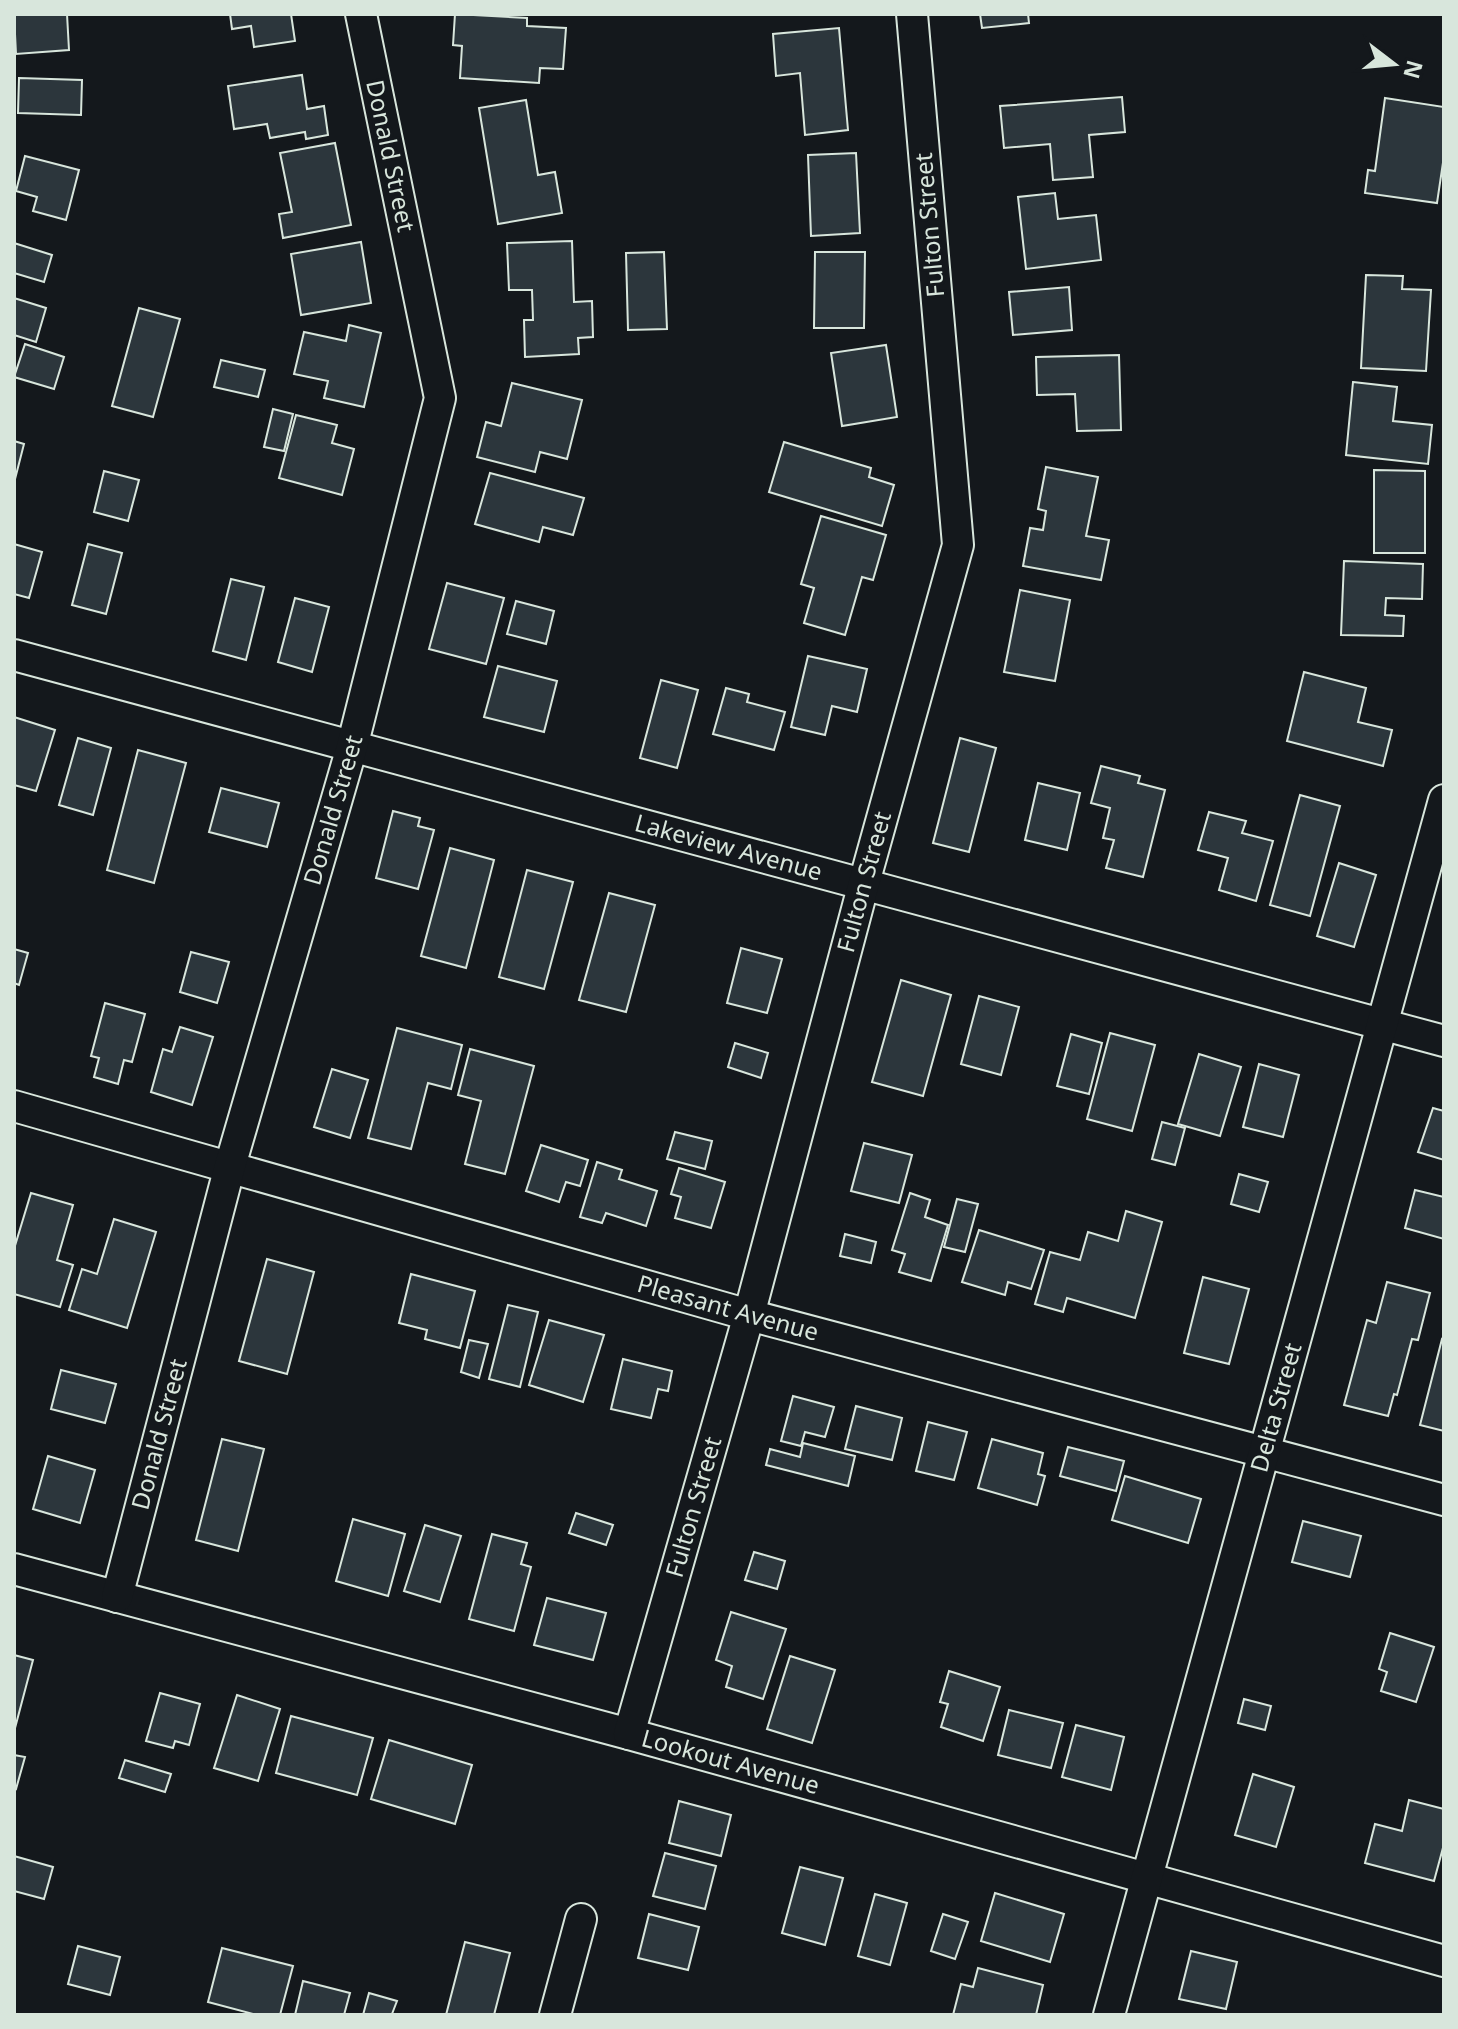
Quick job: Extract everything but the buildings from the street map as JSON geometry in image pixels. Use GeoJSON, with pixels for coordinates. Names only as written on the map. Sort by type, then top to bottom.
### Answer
{"type":"FeatureCollection","features":[{"type":"Feature","properties":{"kind":"street","name":"Donald Street"},"geometry":{"type":"LineString","coordinates":[[117,1597],[230,1166],[352,747],[440,398],[361,14]]}},
{"type":"Feature","properties":{"kind":"street","name":"Fulton Street"},"geometry":{"type":"LineString","coordinates":[[629,1734],[749,1315],[958,545],[912,14]]}},
{"type":"Feature","properties":{"kind":"street","name":"Lakeview Avenue"},"geometry":{"type":"LineString","coordinates":[[14,655],[1444,1041]]}},
{"type":"Feature","properties":{"kind":"street","name":"Delta Street"},"geometry":{"type":"LineString","coordinates":[[1109,2015],[1444,800]]}},
{"type":"Feature","properties":{"kind":"street","name":"Pleasant Avenue"},"geometry":{"type":"LineString","coordinates":[[14,1106],[749,1315],[1444,1500]]}},
{"type":"Feature","properties":{"kind":"street","name":"Lookout Avenue"},"geometry":{"type":"LineString","coordinates":[[14,1569],[629,1734],[1444,1961]]}},
{"type":"Feature","properties":{"kind":"street"},"geometry":{"type":"LineString","coordinates":[[555,2015],[581,1919]]}}]}
